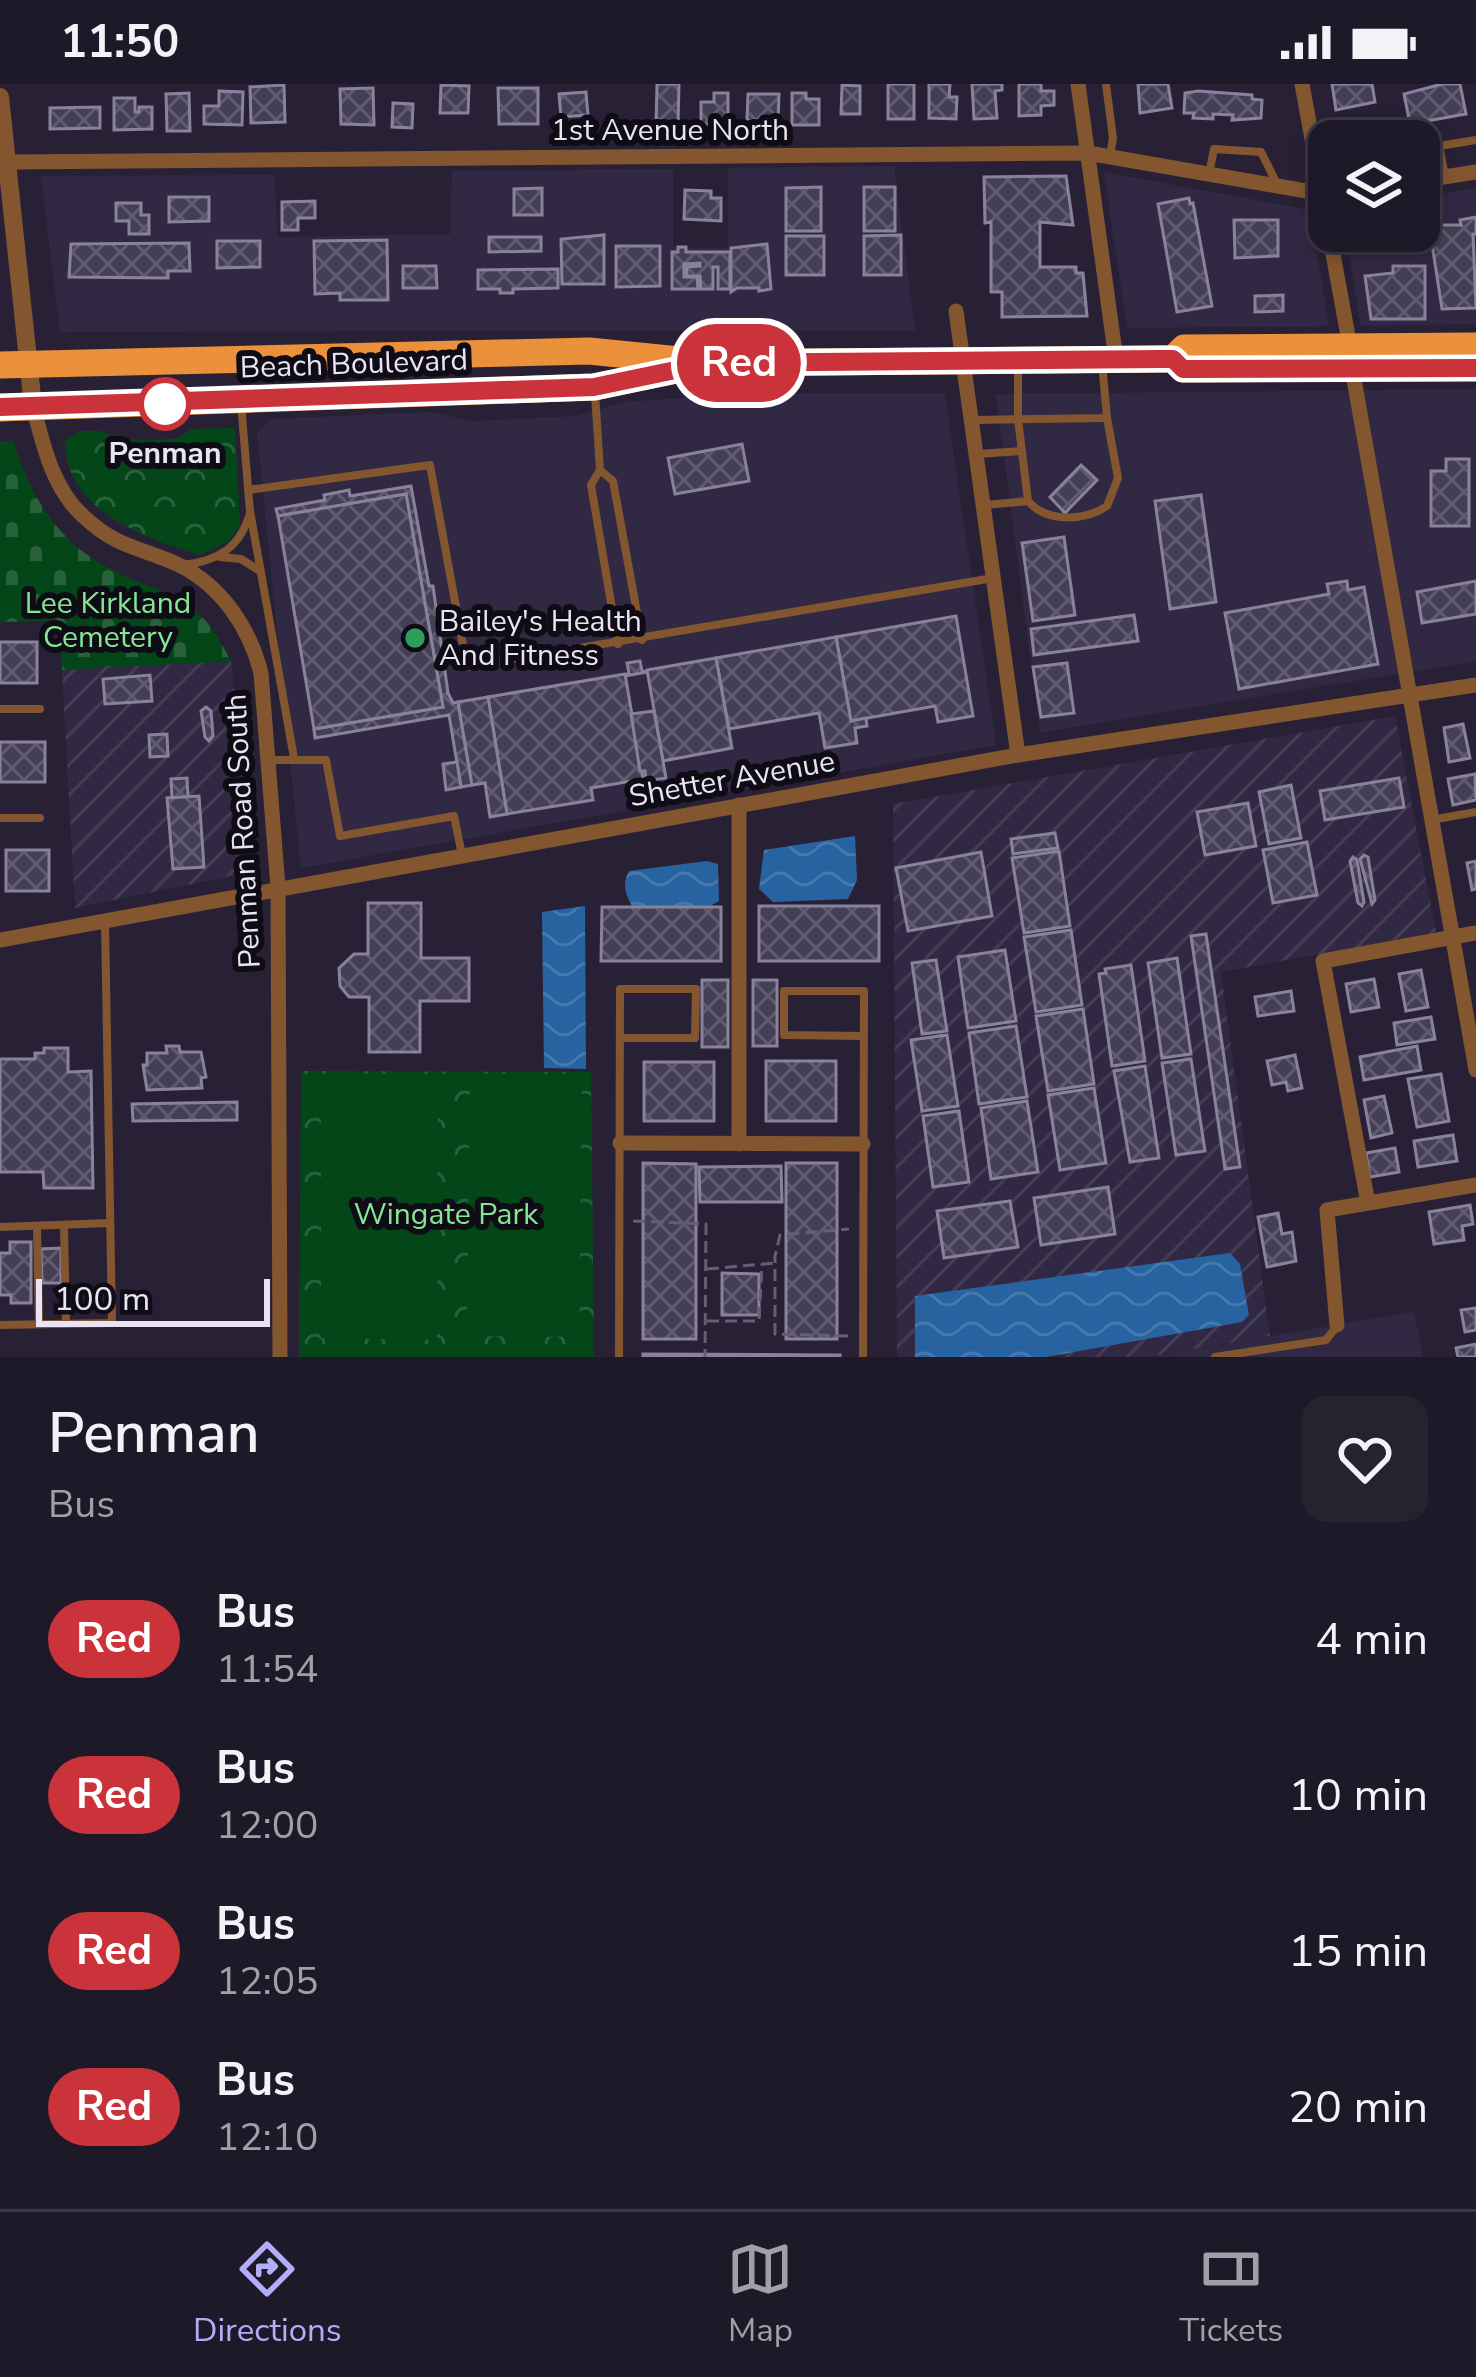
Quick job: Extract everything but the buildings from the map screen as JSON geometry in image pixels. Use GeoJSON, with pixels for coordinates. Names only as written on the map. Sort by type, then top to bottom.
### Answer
{"type":"FeatureCollection","features":[{"type":"Feature","properties":{"kind":"highway"},"geometry":{"type":"LineString","coordinates":[[1351,358],[1355,362],[1370,356],[1418,354],[1427,346],[1476,346]]}},
{"type":"Feature","properties":{"kind":"highway"},"geometry":{"type":"LineString","coordinates":[[14,365],[590,351],[709,363],[1173,359],[1184,348],[1476,368]]}},
{"type":"Feature","properties":{"kind":"highway"},"geometry":{"type":"LineString","coordinates":[[1173,359],[1183,369],[1275,369],[1351,358]]}},
{"type":"Feature","properties":{"kind":"highway","name":"Beach Boulevard"},"geometry":{"type":"LineString","coordinates":[[0,408],[594,387],[709,363]]}},
{"type":"Feature","properties":{"kind":"street"},"geometry":{"type":"LineString","coordinates":[[1078,84],[1109,359]]}},
{"type":"Feature","properties":{"kind":"street"},"geometry":{"type":"LineString","coordinates":[[1302,84],[1309,120]]}},
{"type":"Feature","properties":{"kind":"street"},"geometry":{"type":"LineString","coordinates":[[0,97],[14,365],[34,406]]}},
{"type":"Feature","properties":{"kind":"street","name":"1st Avenue North"},"geometry":{"type":"LineString","coordinates":[[5,171],[1088,153],[1308,193]]}},
{"type":"Feature","properties":{"kind":"street"},"geometry":{"type":"LineString","coordinates":[[1440,178],[1476,172]]}},
{"type":"Feature","properties":{"kind":"street"},"geometry":{"type":"LineString","coordinates":[[1334,252],[1476,1070]]}},
{"type":"Feature","properties":{"kind":"street"},"geometry":{"type":"LineString","coordinates":[[956,311],[1018,754]]}},
{"type":"Feature","properties":{"kind":"street","name":"Penman Road South"},"geometry":{"type":"LineString","coordinates":[[34,406],[56,478],[78,512],[116,543],[180,566],[221,596],[254,644],[270,760],[278,887],[280,1357]]}},
{"type":"Feature","properties":{"kind":"street","name":"Shetter Avenue"},"geometry":{"type":"LineString","coordinates":[[0,940],[1018,754],[1476,685]]}},
{"type":"Feature","properties":{"kind":"street"},"geometry":{"type":"LineString","coordinates":[[739,805],[739,1144]]}},
{"type":"Feature","properties":{"kind":"street"},"geometry":{"type":"LineString","coordinates":[[1367,1203],[1323,961],[1476,933]]}},
{"type":"Feature","properties":{"kind":"street"},"geometry":{"type":"LineString","coordinates":[[620,1143],[863,1144]]}},
{"type":"Feature","properties":{"kind":"street"},"geometry":{"type":"LineString","coordinates":[[1337,1325],[1327,1210],[1476,1184]]}},
{"type":"Feature","properties":{"kind":"lane"},"geometry":{"type":"LineString","coordinates":[[1106,84],[1112,138],[1109,157]]}},
{"type":"Feature","properties":{"kind":"lane"},"geometry":{"type":"LineString","coordinates":[[1445,177],[1439,146],[1476,140]]}},
{"type":"Feature","properties":{"kind":"lane"},"geometry":{"type":"LineString","coordinates":[[1209,176],[1214,149],[1262,152],[1278,188]]}},
{"type":"Feature","properties":{"kind":"lane"},"geometry":{"type":"LineString","coordinates":[[590,351],[599,470],[591,485],[618,644]]}},
{"type":"Feature","properties":{"kind":"lane"},"geometry":{"type":"LineString","coordinates":[[1018,360],[1018,419],[1028,501],[1037,511],[1065,517],[1088,516],[1107,506],[1118,478],[1107,418],[1109,359]]}},
{"type":"Feature","properties":{"kind":"lane"},"geometry":{"type":"LineString","coordinates":[[241,401],[250,511],[294,758]]}},
{"type":"Feature","properties":{"kind":"lane"},"geometry":{"type":"LineString","coordinates":[[971,420],[1107,418]]}},
{"type":"Feature","properties":{"kind":"lane"},"geometry":{"type":"LineString","coordinates":[[976,454],[1021,451]]}},
{"type":"Feature","properties":{"kind":"lane"},"geometry":{"type":"LineString","coordinates":[[248,490],[430,465],[467,668],[993,578]]}},
{"type":"Feature","properties":{"kind":"lane"},"geometry":{"type":"LineString","coordinates":[[599,470],[613,481],[642,640]]}},
{"type":"Feature","properties":{"kind":"lane"},"geometry":{"type":"LineString","coordinates":[[983,505],[1028,501]]}},
{"type":"Feature","properties":{"kind":"lane"},"geometry":{"type":"LineString","coordinates":[[220,557],[244,531],[250,511]]}},
{"type":"Feature","properties":{"kind":"lane"},"geometry":{"type":"LineString","coordinates":[[180,566],[220,557],[241,560],[262,572]]}},
{"type":"Feature","properties":{"kind":"lane"},"geometry":{"type":"LineString","coordinates":[[0,710],[40,709]]}},
{"type":"Feature","properties":{"kind":"lane"},"geometry":{"type":"LineString","coordinates":[[270,760],[326,760],[340,836],[454,816],[462,855]]}},
{"type":"Feature","properties":{"kind":"lane"},"geometry":{"type":"LineString","coordinates":[[1431,820],[1476,812]]}},
{"type":"Feature","properties":{"kind":"lane"},"geometry":{"type":"LineString","coordinates":[[0,818],[40,818]]}},
{"type":"Feature","properties":{"kind":"lane"},"geometry":{"type":"LineString","coordinates":[[0,1325],[112,1323],[105,920]]}},
{"type":"Feature","properties":{"kind":"lane"},"geometry":{"type":"LineString","coordinates":[[619,1357],[620,989],[696,989],[695,1038],[620,1037]]}},
{"type":"Feature","properties":{"kind":"lane"},"geometry":{"type":"LineString","coordinates":[[862,1357],[863,1336],[863,1144],[864,1036],[864,991],[784,991],[784,1036],[864,1036]]}},
{"type":"Feature","properties":{"kind":"lane"},"geometry":{"type":"LineString","coordinates":[[0,1227],[110,1223]]}},
{"type":"Feature","properties":{"kind":"lane"},"geometry":{"type":"LineString","coordinates":[[64,1225],[66,1324]]}},
{"type":"Feature","properties":{"kind":"lane"},"geometry":{"type":"LineString","coordinates":[[37,1226],[39,1324]]}},
{"type":"Feature","properties":{"kind":"lane"},"geometry":{"type":"LineString","coordinates":[[1215,1357],[1272,1353],[1326,1340],[1337,1325]]}},
{"type":"Feature","properties":{"kind":"path"},"geometry":{"type":"LineString","coordinates":[[620,1220],[706,1224],[705,1357]]}},
{"type":"Feature","properties":{"kind":"path"},"geometry":{"type":"LineString","coordinates":[[863,1228],[780,1235],[775,1263],[775,1334],[863,1336]]}},
{"type":"Feature","properties":{"kind":"path"},"geometry":{"type":"LineString","coordinates":[[706,1269],[775,1263]]}},
{"type":"Feature","properties":{"kind":"path"},"geometry":{"type":"LineString","coordinates":[[706,1321],[759,1321],[762,1264]]}},
{"type":"Feature","properties":{"kind":"shaded area"},"geometry":{"type":"Polygon","coordinates":[[[894,166],[915,330],[60,332],[41,176],[275,175],[277,237],[450,234],[452,171],[673,169],[673,247],[728,248],[728,168],[894,166]]]}},
{"type":"Feature","properties":{"kind":"shaded area"},"geometry":{"type":"Polygon","coordinates":[[[1104,172],[1308,210],[1308,252],[1317,252],[1329,326],[1127,328],[1104,172]]]}},
{"type":"Feature","properties":{"kind":"shaded area"},"geometry":{"type":"Polygon","coordinates":[[[1476,188],[1476,324],[1361,326],[1349,252],[1440,252],[1440,194],[1476,188]]]}},
{"type":"Feature","properties":{"kind":"shaded area"},"geometry":{"type":"Polygon","coordinates":[[[1476,389],[1476,661],[1040,733],[996,394],[1476,389]]]}},
{"type":"Feature","properties":{"kind":"shaded area"},"geometry":{"type":"Polygon","coordinates":[[[945,393],[996,745],[301,868],[257,433],[271,419],[432,412],[472,421],[576,416],[625,402],[735,394],[945,393]]]}},
{"type":"Feature","properties":{"kind":"shaded area"},"geometry":{"type":"Polygon","coordinates":[[[231,661],[255,871],[75,908],[62,670],[231,661]]]}},
{"type":"Feature","properties":{"kind":"shaded area"},"geometry":{"type":"Polygon","coordinates":[[[1395,716],[1436,933],[1221,972],[1270,1336],[1148,1357],[897,1357],[893,804],[1395,716]]]}},
{"type":"Feature","properties":{"kind":"shaded area"},"geometry":{"type":"Polygon","coordinates":[[[1414,1312],[1423,1357],[1147,1357],[1414,1312]]]}},
{"type":"Feature","properties":{"kind":"green space"},"geometry":{"type":"Polygon","coordinates":[[[235,428],[240,525],[229,541],[201,555],[112,518],[78,485],[68,464],[65,440],[81,431],[101,431],[118,440],[176,439],[192,429],[235,428]]]}},
{"type":"Feature","properties":{"kind":"green space","name":"Lee Kirkland Cemetery"},"geometry":{"type":"Polygon","coordinates":[[[0,441],[13,441],[36,496],[71,541],[103,565],[190,606],[204,618],[231,661],[62,670],[58,621],[0,622],[0,441]]]}},
{"type":"Feature","properties":{"kind":"green space","name":"Wingate Park"},"geometry":{"type":"Polygon","coordinates":[[[301,1071],[591,1072],[594,1357],[299,1357],[301,1071]]]}},
{"type":"Feature","properties":{"kind":"green space"},"geometry":{"type":"Polygon","coordinates":[[[321,1077],[438,1077],[437,1340],[321,1338],[321,1077]]]}},
{"type":"Feature","properties":{"kind":"green space"},"geometry":{"type":"Polygon","coordinates":[[[470,1077],[582,1078],[579,1337],[467,1336],[470,1077]]]}},
{"type":"Feature","properties":{"kind":"water"},"geometry":{"type":"Polygon","coordinates":[[[855,836],[857,880],[848,899],[773,902],[759,889],[764,850],[855,836]]]}},
{"type":"Feature","properties":{"kind":"water"},"geometry":{"type":"Polygon","coordinates":[[[707,861],[718,864],[719,901],[710,906],[632,906],[625,889],[629,871],[707,861]]]}},
{"type":"Feature","properties":{"kind":"water"},"geometry":{"type":"Polygon","coordinates":[[[585,906],[586,1069],[544,1068],[542,912],[585,906]]]}},
{"type":"Feature","properties":{"kind":"water"},"geometry":{"type":"Polygon","coordinates":[[[1230,1253],[1240,1264],[1249,1315],[1242,1322],[1046,1357],[915,1357],[915,1296],[1230,1253]]]}},
{"type":"Feature","properties":{"kind":"bus line","name":"Red"},"geometry":{"type":"LineString","coordinates":[[0,407],[594,387],[709,363],[1173,359],[1183,369],[1476,368]]}},
{"type":"Feature","properties":{"kind":"place","name":"Penman"},"geometry":{"type":"Point","coordinates":[165,404]}},
{"type":"Feature","properties":{"kind":"place","name":"Bailey's Health And Fitness"},"geometry":{"type":"Point","coordinates":[415,638]}}]}
